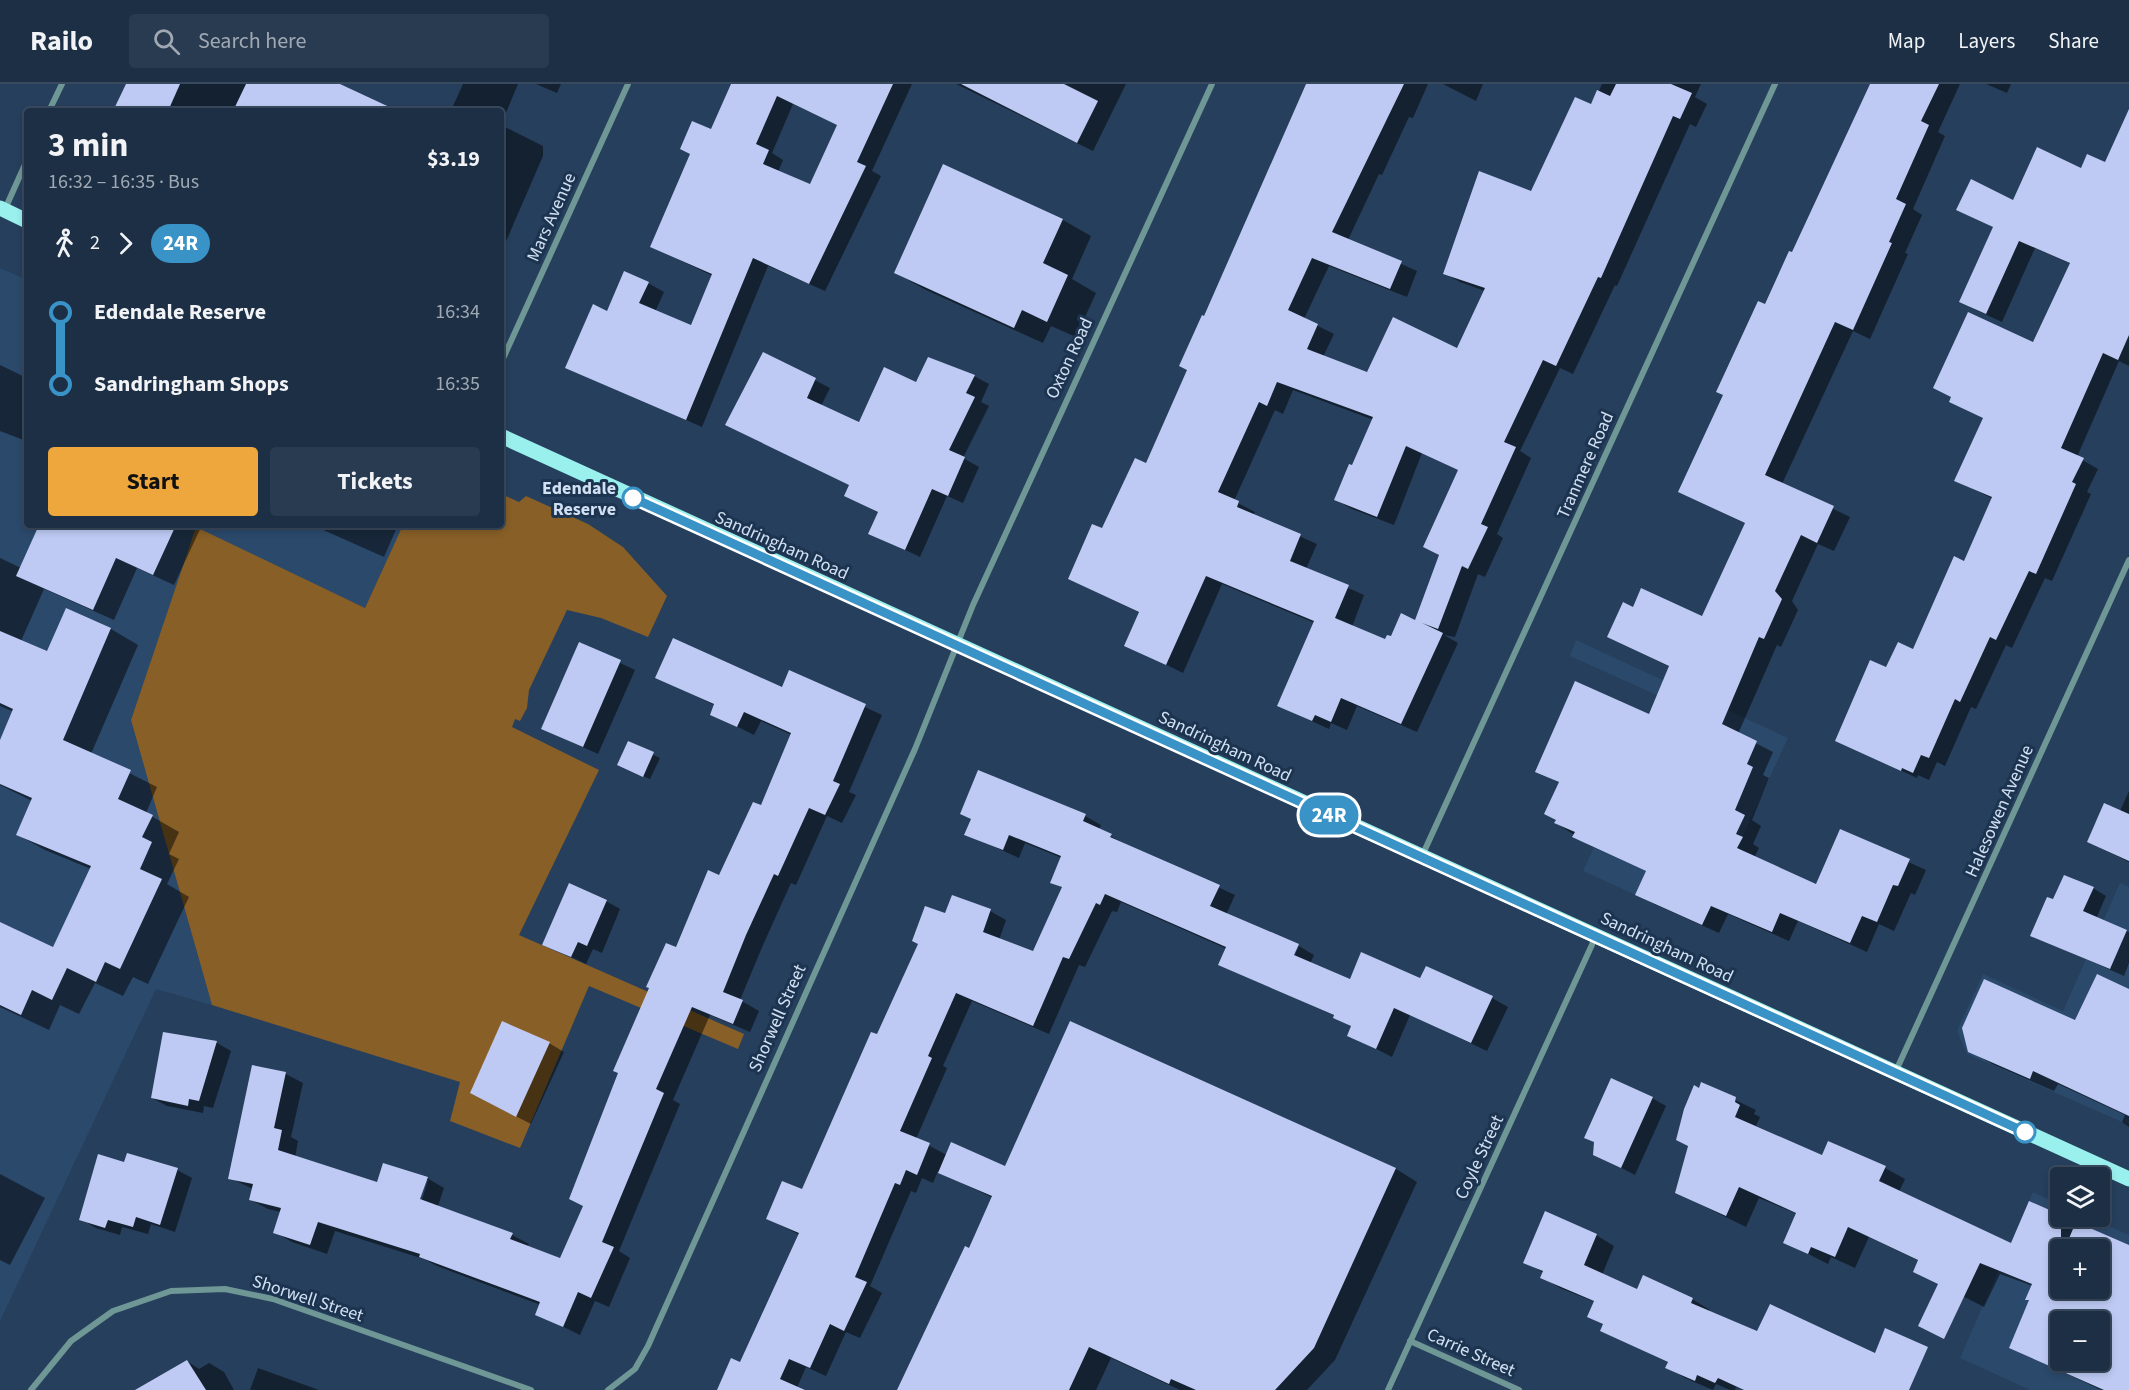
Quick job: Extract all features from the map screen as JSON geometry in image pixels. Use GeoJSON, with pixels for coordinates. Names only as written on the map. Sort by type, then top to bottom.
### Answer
{"type":"FeatureCollection","features":[{"type":"Feature","properties":{"kind":"main road"},"geometry":{"type":"LineString","coordinates":[[2,209],[24,220]]}},
{"type":"Feature","properties":{"kind":"main road","name":"Sandringham Road"},"geometry":{"type":"LineString","coordinates":[[504,437],[2129,1179]]}},
{"type":"Feature","properties":{"kind":"street"},"geometry":{"type":"LineString","coordinates":[[50,108],[62,84]]}},
{"type":"Feature","properties":{"kind":"street","name":"Mars Avenue"},"geometry":{"type":"LineString","coordinates":[[504,356],[628,84]]}},
{"type":"Feature","properties":{"kind":"street","name":"Oxton Road"},"geometry":{"type":"LineString","coordinates":[[958,645],[973,605],[1078,372],[1212,84]]}},
{"type":"Feature","properties":{"kind":"street","name":"Tranmere Road"},"geometry":{"type":"LineString","coordinates":[[1421,857],[1775,84]]}},
{"type":"Feature","properties":{"kind":"street"},"geometry":{"type":"LineString","coordinates":[[2,209],[24,166]]}},
{"type":"Feature","properties":{"kind":"street","name":"Halesowen Avenue"},"geometry":{"type":"LineString","coordinates":[[1895,1073],[2129,561]]}},
{"type":"Feature","properties":{"kind":"street","name":"Shorwell Street"},"geometry":{"type":"LineString","coordinates":[[608,1390],[635,1370],[648,1346],[915,749],[958,645]]}},
{"type":"Feature","properties":{"kind":"street","name":"Coyle Street"},"geometry":{"type":"LineString","coordinates":[[1388,1390],[1596,936]]}},
{"type":"Feature","properties":{"kind":"street","name":"Shorwell Street"},"geometry":{"type":"LineString","coordinates":[[31,1390],[71,1341],[113,1311],[171,1291],[225,1289],[273,1299],[531,1390]]}},
{"type":"Feature","properties":{"kind":"street","name":"Carrie Street"},"geometry":{"type":"LineString","coordinates":[[1410,1341],[1519,1390]]}},
{"type":"Feature","properties":{"kind":"shaded area"},"geometry":{"type":"Polygon","coordinates":[[[0,268],[24,279],[24,528],[196,528],[131,720],[212,1005],[156,989],[0,1321],[0,268]]]}},
{"type":"Feature","properties":{"kind":"shaded area","name":"Edendale Reserve"},"geometry":{"type":"Polygon","coordinates":[[[504,495],[519,502],[526,496],[588,524],[623,547],[667,596],[648,637],[601,618],[567,610],[529,690],[527,708],[520,721],[515,719],[512,727],[599,770],[519,935],[744,1034],[738,1049],[589,986],[520,1148],[450,1121],[460,1082],[212,1005],[131,720],[196,528],[365,608],[402,528],[504,528],[504,495]]]}},
{"type":"Feature","properties":{"kind":"shaded area"},"geometry":{"type":"Polygon","coordinates":[[[196,528],[402,528],[365,608],[196,528]]]}},
{"type":"Feature","properties":{"kind":"shaded area"},"geometry":{"type":"Polygon","coordinates":[[[1576,640],[1788,738],[1702,925],[1583,871],[1663,698],[1570,656],[1576,640]]]}},
{"type":"Feature","properties":{"kind":"shaded area"},"geometry":{"type":"Polygon","coordinates":[[[2120,883],[2129,887],[2129,1125],[1967,1054],[1957,1031],[1983,974],[2063,1011],[2120,883]]]}},
{"type":"Feature","properties":{"kind":"shaded area"},"geometry":{"type":"Polygon","coordinates":[[[2033,1192],[2050,1200],[2050,1227],[2110,1227],[2129,1235],[2129,1390],[2030,1390],[1960,1358],[2033,1192]]]}},
{"type":"Feature","properties":{"kind":"building"},"geometry":{"type":"Polygon","coordinates":[[[126,84],[180,84],[169,108],[114,108],[126,84]]]}},
{"type":"Feature","properties":{"kind":"building"},"geometry":{"type":"Polygon","coordinates":[[[246,84],[340,84],[392,108],[234,108],[246,84]]]}},
{"type":"Feature","properties":{"kind":"building"},"geometry":{"type":"Polygon","coordinates":[[[731,84],[893,84],[857,162],[866,166],[809,284],[753,258],[686,420],[565,368],[593,304],[607,311],[624,271],[649,282],[639,303],[691,325],[712,274],[650,247],[690,154],[680,149],[692,121],[711,129],[731,84]],[[777,96],[756,144],[769,150],[763,164],[810,184],[837,125],[777,96]]]}},
{"type":"Feature","properties":{"kind":"building"},"geometry":{"type":"Polygon","coordinates":[[[961,84],[1064,84],[1098,101],[1077,143],[961,84]]]}},
{"type":"Feature","properties":{"kind":"building"},"geometry":{"type":"Polygon","coordinates":[[[1306,84],[1404,84],[1332,232],[1402,261],[1390,289],[1312,258],[1288,310],[1318,324],[1307,349],[1367,372],[1393,317],[1457,348],[1485,288],[1443,274],[1479,171],[1531,191],[1575,97],[1591,104],[1597,90],[1610,96],[1616,84],[1671,84],[1692,93],[1680,119],[1673,116],[1601,278],[1598,277],[1556,366],[1543,360],[1504,442],[1516,447],[1481,524],[1488,527],[1468,569],[1462,566],[1438,629],[1422,623],[1443,633],[1401,724],[1341,698],[1331,722],[1315,715],[1312,721],[1277,706],[1314,621],[1206,576],[1166,665],[1124,646],[1139,612],[1068,579],[1092,524],[1102,528],[1135,458],[1146,463],[1187,370],[1179,366],[1202,315],[1204,316],[1306,84]],[[1277,382],[1267,406],[1259,402],[1218,492],[1239,501],[1237,507],[1301,534],[1290,561],[1349,585],[1335,618],[1385,639],[1387,635],[1391,636],[1401,613],[1415,620],[1439,555],[1423,547],[1458,470],[1406,446],[1377,517],[1334,500],[1373,417],[1277,382]]]}},
{"type":"Feature","properties":{"kind":"building"},"geometry":{"type":"Polygon","coordinates":[[[1870,84],[1939,84],[1921,121],[1929,125],[1896,199],[1906,204],[1889,242],[1892,243],[1853,330],[1835,322],[1765,475],[1834,506],[1817,543],[1801,535],[1775,591],[1782,599],[1764,639],[1759,637],[1722,724],[1757,741],[1747,764],[1753,767],[1735,810],[1745,815],[1736,834],[1743,837],[1737,848],[1816,884],[1840,829],[1910,859],[1898,886],[1893,885],[1877,922],[1862,916],[1850,943],[1780,913],[1772,932],[1711,906],[1702,925],[1635,895],[1646,871],[1572,837],[1575,832],[1554,823],[1556,820],[1544,814],[1559,782],[1535,772],[1575,681],[1649,714],[1669,666],[1607,637],[1623,602],[1633,607],[1641,588],[1702,616],[1745,523],[1678,492],[1723,395],[1716,392],[1758,301],[1765,304],[1789,251],[1792,252],[1870,84]]]}},
{"type":"Feature","properties":{"kind":"building"},"geometry":{"type":"Polygon","coordinates":[[[2129,109],[2129,335],[2118,360],[2103,353],[2061,448],[2084,458],[2072,482],[2076,484],[2036,574],[2029,571],[1996,640],[1990,637],[1960,702],[1955,699],[1929,758],[1921,755],[1913,773],[1902,768],[1901,771],[1835,741],[1870,660],[1886,667],[1898,642],[1913,649],[1954,556],[1964,561],[1992,497],[1954,481],[1983,418],[1949,402],[1951,397],[1933,388],[1968,312],[2033,342],[2070,263],[2019,241],[1986,314],[1959,302],[1993,227],[1956,210],[1971,179],[2013,200],[2037,147],[2081,168],[2087,154],[2105,162],[2129,109]]]}},
{"type":"Feature","properties":{"kind":"building"},"geometry":{"type":"Polygon","coordinates":[[[943,164],[1063,219],[1043,263],[1068,275],[1047,322],[1022,310],[1014,328],[894,273],[943,164]]]}},
{"type":"Feature","properties":{"kind":"building"},"geometry":{"type":"Polygon","coordinates":[[[763,352],[816,378],[807,398],[859,422],[884,367],[916,382],[928,357],[975,375],[966,393],[975,397],[949,450],[965,457],[948,496],[932,489],[905,550],[868,534],[878,512],[844,496],[849,485],[725,425],[763,352]]]}},
{"type":"Feature","properties":{"kind":"building"},"geometry":{"type":"Polygon","coordinates":[[[38,528],[175,528],[153,575],[116,558],[93,610],[16,576],[38,528]]]}},
{"type":"Feature","properties":{"kind":"building"},"geometry":{"type":"Polygon","coordinates":[[[66,608],[111,628],[63,740],[131,770],[118,799],[153,815],[142,837],[152,842],[140,869],[162,879],[120,969],[105,962],[96,982],[67,968],[52,1000],[32,990],[21,1015],[0,1005],[0,922],[53,947],[91,866],[16,835],[32,798],[0,784],[0,740],[13,709],[0,703],[0,631],[47,651],[66,608]]]}},
{"type":"Feature","properties":{"kind":"building"},"geometry":{"type":"Polygon","coordinates":[[[673,638],[782,687],[789,670],[866,704],[833,781],[840,784],[825,815],[809,808],[778,876],[774,874],[746,935],[723,992],[743,1000],[733,1024],[692,1007],[656,1089],[664,1093],[602,1242],[614,1247],[591,1298],[578,1292],[563,1327],[535,1315],[540,1302],[419,1257],[420,1254],[318,1222],[310,1245],[273,1233],[281,1208],[249,1200],[253,1184],[228,1179],[252,1065],[286,1072],[274,1128],[282,1130],[278,1150],[377,1182],[383,1163],[428,1177],[420,1199],[513,1233],[510,1239],[560,1258],[583,1206],[569,1199],[618,1073],[613,1071],[649,988],[646,987],[666,943],[676,947],[708,870],[719,875],[753,802],[761,805],[791,733],[744,712],[737,727],[710,715],[714,704],[655,678],[673,638]]]}},
{"type":"Feature","properties":{"kind":"building"},"geometry":{"type":"Polygon","coordinates":[[[579,642],[621,660],[583,747],[541,729],[579,642]]]}},
{"type":"Feature","properties":{"kind":"building"},"geometry":{"type":"Polygon","coordinates":[[[628,741],[654,752],[643,777],[617,765],[628,741]]]}},
{"type":"Feature","properties":{"kind":"building"},"geometry":{"type":"Polygon","coordinates":[[[978,770],[1086,814],[1083,821],[1112,834],[1110,837],[1220,885],[1210,906],[1299,944],[1294,955],[1350,979],[1361,952],[1420,978],[1426,966],[1493,996],[1471,1043],[1394,1008],[1376,1049],[1347,1036],[1351,1026],[1333,1018],[1334,1015],[1218,965],[1226,947],[1105,894],[1100,905],[1096,903],[1069,959],[1063,957],[1033,1026],[956,993],[928,1056],[932,1058],[900,1131],[930,1143],[917,1175],[906,1170],[900,1185],[895,1183],[855,1277],[867,1282],[844,1331],[830,1324],[810,1368],[789,1359],[780,1379],[805,1390],[717,1390],[731,1358],[740,1362],[799,1233],[766,1219],[782,1181],[802,1189],[871,1032],[877,1034],[918,944],[912,941],[925,906],[945,913],[952,895],[991,909],[983,932],[1033,951],[1062,887],[1050,883],[1061,856],[1009,835],[1003,850],[964,835],[971,819],[960,814],[978,770]]]}},
{"type":"Feature","properties":{"kind":"building"},"geometry":{"type":"Polygon","coordinates":[[[2104,803],[2129,814],[2129,861],[2087,842],[2104,803]]]}},
{"type":"Feature","properties":{"kind":"building"},"geometry":{"type":"Polygon","coordinates":[[[2064,875],[2094,887],[2083,911],[2127,930],[2110,969],[2030,936],[2047,897],[2053,899],[2064,875]]]}},
{"type":"Feature","properties":{"kind":"building"},"geometry":{"type":"Polygon","coordinates":[[[569,883],[607,900],[587,946],[578,942],[571,957],[542,945],[569,883]]]}},
{"type":"Feature","properties":{"kind":"building"},"geometry":{"type":"Polygon","coordinates":[[[2097,974],[2129,989],[2129,1116],[2033,1071],[2030,1079],[1968,1052],[1962,1028],[1984,979],[2075,1020],[2097,974]]]}},
{"type":"Feature","properties":{"kind":"building"},"geometry":{"type":"Polygon","coordinates":[[[502,1021],[550,1042],[516,1117],[470,1093],[502,1021]]]}},
{"type":"Feature","properties":{"kind":"building"},"geometry":{"type":"Polygon","coordinates":[[[1070,1021],[1396,1168],[1314,1348],[1275,1390],[1196,1390],[1171,1379],[1169,1384],[1089,1347],[1069,1390],[897,1390],[965,1246],[969,1248],[992,1196],[938,1173],[951,1142],[1005,1166],[1070,1021]]]}},
{"type":"Feature","properties":{"kind":"building"},"geometry":{"type":"Polygon","coordinates":[[[163,1032],[217,1041],[199,1101],[189,1099],[188,1106],[151,1098],[163,1032]]]}},
{"type":"Feature","properties":{"kind":"building"},"geometry":{"type":"Polygon","coordinates":[[[1611,1078],[1653,1097],[1621,1168],[1593,1155],[1594,1142],[1584,1138],[1611,1078]]]}},
{"type":"Feature","properties":{"kind":"building"},"geometry":{"type":"Polygon","coordinates":[[[1701,1082],[1736,1097],[1735,1102],[1740,1105],[1735,1117],[1822,1155],[1828,1141],[1886,1166],[1879,1181],[2011,1243],[2029,1201],[2050,1210],[2050,1227],[2061,1227],[2061,1239],[2050,1239],[2050,1299],[2110,1299],[2110,1239],[2069,1239],[2074,1227],[2088,1227],[2129,1245],[2129,1390],[2104,1390],[2061,1371],[2110,1371],[2110,1311],[2050,1311],[2050,1366],[2009,1348],[2029,1300],[2025,1300],[2032,1284],[1980,1263],[1944,1339],[1918,1326],[1938,1284],[1913,1272],[1918,1260],[1848,1227],[1835,1257],[1811,1247],[1808,1254],[1783,1243],[1796,1213],[1739,1187],[1726,1216],[1675,1193],[1688,1146],[1676,1140],[1684,1109],[1694,1085],[1699,1088],[1701,1082]]]}},
{"type":"Feature","properties":{"kind":"building"},"geometry":{"type":"Polygon","coordinates":[[[127,1153],[178,1168],[160,1225],[136,1217],[133,1227],[108,1220],[105,1228],[79,1220],[98,1154],[124,1162],[127,1153]]]}},
{"type":"Feature","properties":{"kind":"building"},"geometry":{"type":"Polygon","coordinates":[[[1545,1211],[1597,1234],[1584,1265],[1637,1289],[1643,1275],[1693,1298],[1691,1303],[1757,1331],[1770,1304],[1875,1353],[1885,1328],[1928,1347],[1909,1390],[1744,1390],[1718,1378],[1715,1383],[1697,1375],[1695,1381],[1665,1368],[1668,1362],[1600,1331],[1603,1324],[1587,1317],[1594,1301],[1540,1278],[1543,1271],[1523,1263],[1545,1211]]]}},
{"type":"Feature","properties":{"kind":"building"},"geometry":{"type":"Polygon","coordinates":[[[187,1360],[206,1390],[135,1390],[187,1360]]]}},
{"type":"Feature","properties":{"kind":"bus line","name":"24R"},"geometry":{"type":"LineString","coordinates":[[633,498],[2025,1132]]}},
{"type":"Feature","properties":{"kind":"place","name":"Edendale Reserve"},"geometry":{"type":"Point","coordinates":[633,498]}}]}
